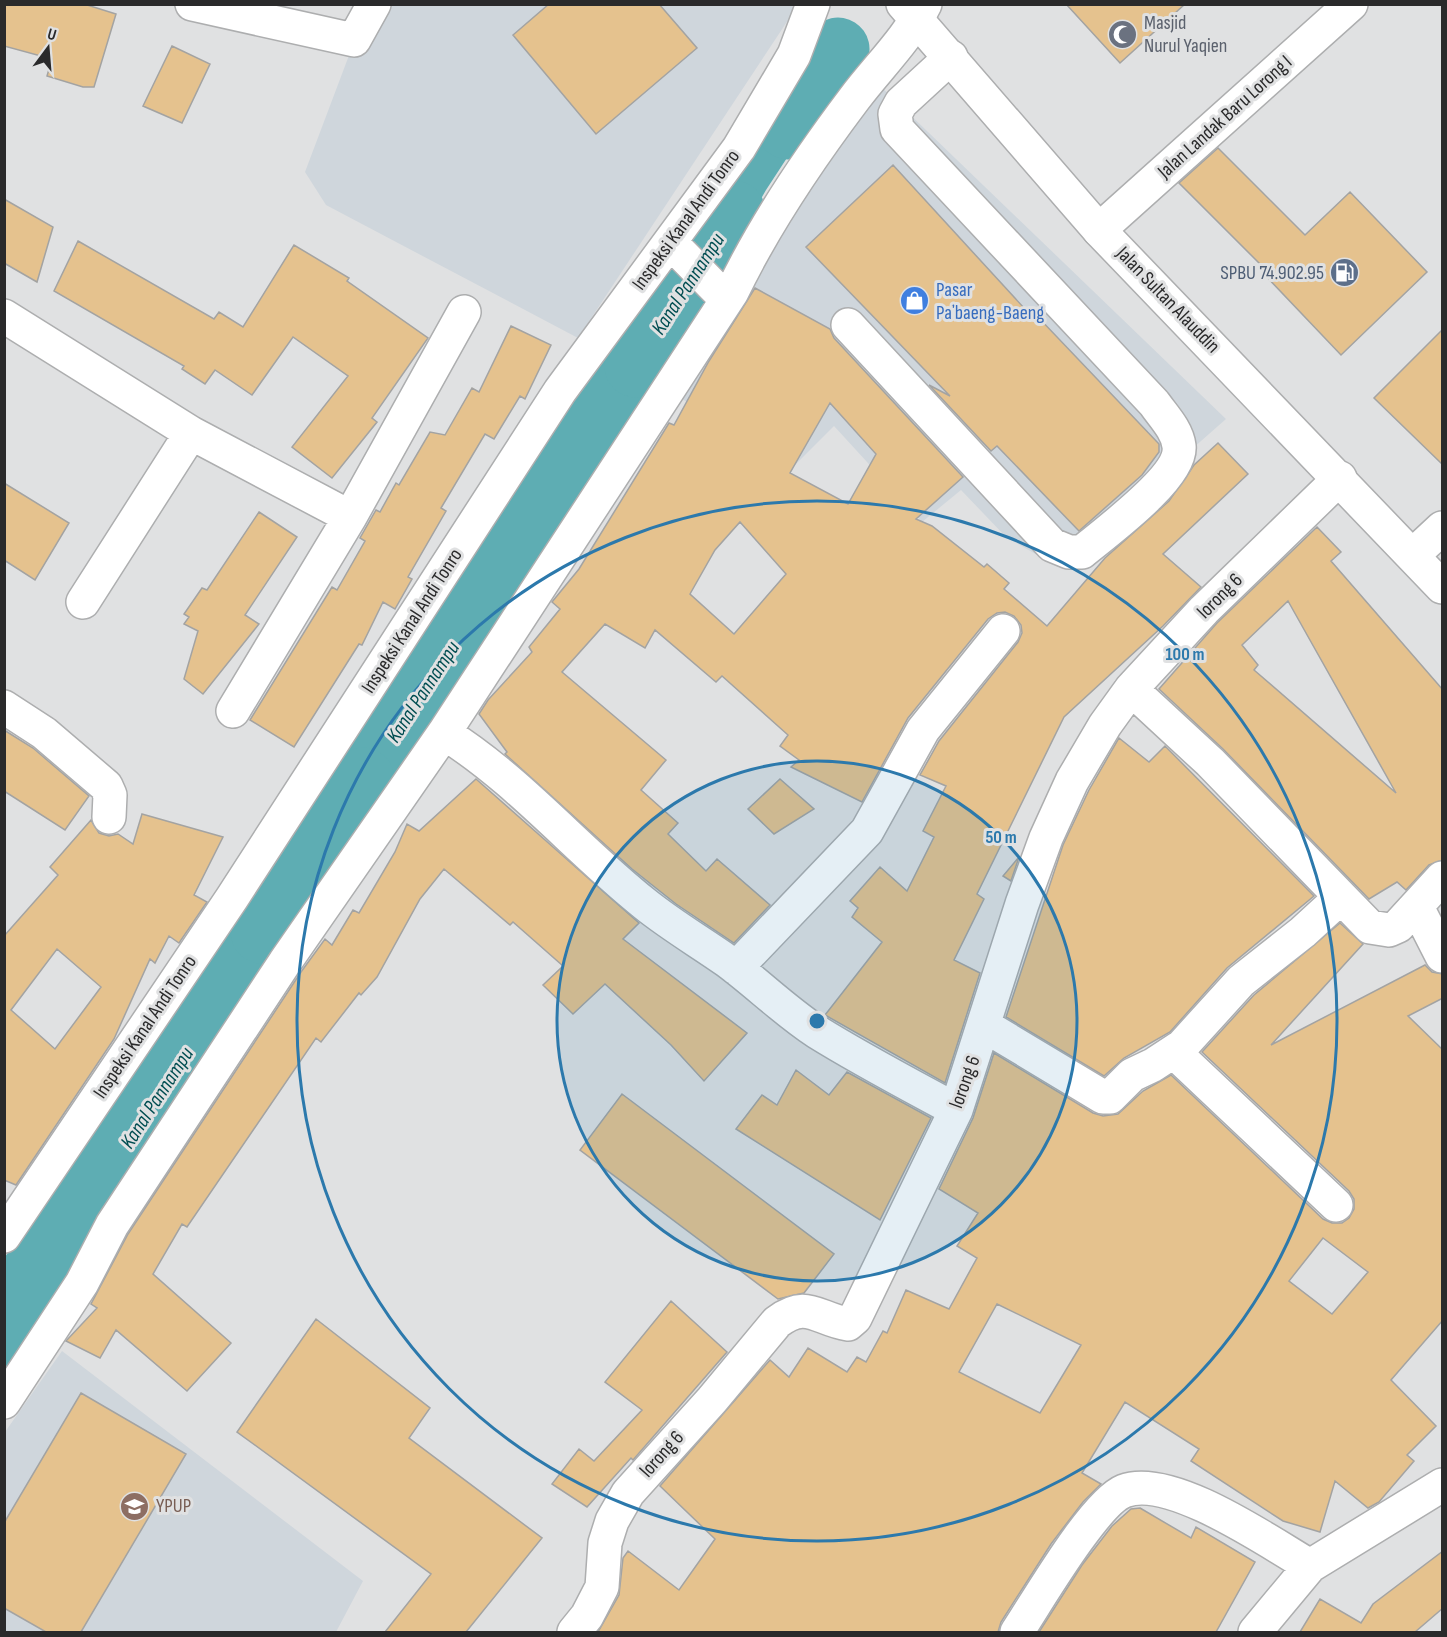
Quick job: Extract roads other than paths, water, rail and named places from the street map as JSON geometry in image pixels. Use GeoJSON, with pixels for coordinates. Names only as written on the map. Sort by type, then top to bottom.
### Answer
{"type":"FeatureCollection","features":[{"type":"Feature","properties":{"kind":"street"},"geometry":{"type":"LineString","coordinates":[[192,4],[354,40],[374,4]]}},
{"type":"Feature","properties":{"kind":"street","name":"Inspeksi Kanal Andi Tonro"},"geometry":{"type":"LineString","coordinates":[[4,1236],[232,898],[560,391],[674,247],[769,100],[794,55],[813,4]]}},
{"type":"Feature","properties":{"kind":"street","name":"Jalan Landak Baru Lorong I"},"geometry":{"type":"LineString","coordinates":[[1099,230],[1351,4]]}},
{"type":"Feature","properties":{"kind":"street"},"geometry":{"type":"LineString","coordinates":[[4,1402],[82,1283],[112,1225],[192,1103],[285,962],[444,733],[720,291],[915,10]]}},
{"type":"Feature","properties":{"kind":"street","name":"Jalan Sultan Alauddin"},"geometry":{"type":"LineString","coordinates":[[915,10],[951,57],[1099,230],[1443,587]]}},
{"type":"Feature","properties":{"kind":"street"},"geometry":{"type":"LineString","coordinates":[[848,325],[1052,545],[1062,550],[1082,552],[1164,482],[1177,464],[1180,449],[1176,434],[1154,403],[897,129],[895,114],[901,103],[951,57]]}},
{"type":"Feature","properties":{"kind":"street"},"geometry":{"type":"LineString","coordinates":[[674,247],[720,291]]}},
{"type":"Feature","properties":{"kind":"street"},"geometry":{"type":"LineString","coordinates":[[233,711],[350,517],[464,312]]}},
{"type":"Feature","properties":{"kind":"street"},"geometry":{"type":"LineString","coordinates":[[4,316],[191,433],[350,517]]}},
{"type":"Feature","properties":{"kind":"street"},"geometry":{"type":"LineString","coordinates":[[83,602],[191,433]]}},
{"type":"Feature","properties":{"kind":"street","name":"lorong 6"},"geometry":{"type":"LineString","coordinates":[[574,1632],[587,1616],[602,1587],[605,1543],[612,1521],[628,1493],[712,1400],[777,1322],[790,1312],[807,1310],[839,1323],[848,1324],[855,1318],[956,1110],[1046,838],[1072,781],[1105,725],[1131,689],[1204,610],[1340,478]]}},
{"type":"Feature","properties":{"kind":"street"},"geometry":{"type":"LineString","coordinates":[[1413,555],[1443,528]]}},
{"type":"Feature","properties":{"kind":"street"},"geometry":{"type":"LineString","coordinates":[[736,968],[810,894],[867,831],[923,730],[1003,631]]}},
{"type":"Feature","properties":{"kind":"street"},"geometry":{"type":"LineString","coordinates":[[1131,689],[1210,762],[1364,922],[1380,930],[1398,926],[1443,878]]}},
{"type":"Feature","properties":{"kind":"street"},"geometry":{"type":"LineString","coordinates":[[4,707],[44,733],[106,786],[110,795],[109,817]]}},
{"type":"Feature","properties":{"kind":"street"},"geometry":{"type":"LineString","coordinates":[[444,733],[477,754],[503,775],[597,864],[648,906],[736,968],[773,1001],[817,1031],[956,1110]]}},
{"type":"Feature","properties":{"kind":"street"},"geometry":{"type":"LineString","coordinates":[[984,1026],[1103,1097],[1110,1097],[1132,1075],[1174,1052],[1241,981],[1303,932],[1340,898]]}},
{"type":"Feature","properties":{"kind":"street"},"geometry":{"type":"LineString","coordinates":[[1417,907],[1443,956]]}},
{"type":"Feature","properties":{"kind":"street"},"geometry":{"type":"LineString","coordinates":[[1174,1052],[1336,1205]]}},
{"type":"Feature","properties":{"kind":"street"},"geometry":{"type":"LineString","coordinates":[[1255,1632],[1310,1566],[1443,1485]]}},
{"type":"Feature","properties":{"kind":"street"},"geometry":{"type":"LineString","coordinates":[[1017,1632],[1090,1520],[1122,1491],[1143,1486],[1163,1490],[1211,1508],[1310,1566]]}},
{"type":"Feature","properties":{"kind":"water"},"geometry":{"type":"Polygon","coordinates":[[[820,39],[847,66],[766,190],[716,277],[680,241],[809,61],[820,39]]]}},
{"type":"Feature","properties":{"kind":"water"},"geometry":{"type":"Polygon","coordinates":[[[660,265],[697,307],[676,348],[386,794],[358,827],[337,865],[324,859],[286,830],[660,265]]]}},
{"type":"Feature","properties":{"kind":"water"},"geometry":{"type":"Polygon","coordinates":[[[280,839],[332,876],[5,1387],[5,1257],[280,839]]]}},
{"type":"Feature","properties":{"kind":"waterway","name":"Kanal Pannampu"},"geometry":{"type":"LineString","coordinates":[[788,128],[838,49]]}},
{"type":"Feature","properties":{"kind":"waterway","name":"Kanal Pannampu"},"geometry":{"type":"LineString","coordinates":[[636,366],[734,212]]}},
{"type":"Feature","properties":{"kind":"waterway","name":"Kanal Pannampu"},"geometry":{"type":"LineString","coordinates":[[262,932],[363,779]]}},
{"type":"Feature","properties":{"kind":"place","name":"Masjid Nurul Yaqien"},"geometry":{"type":"Point","coordinates":[1123,34]}},
{"type":"Feature","properties":{"kind":"place","name":"SPBU 74.902.95"},"geometry":{"type":"Point","coordinates":[1345,273]}},
{"type":"Feature","properties":{"kind":"place","name":"Pasar Paʼbaeng-Baeng"},"geometry":{"type":"Point","coordinates":[915,301]}},
{"type":"Feature","properties":{"kind":"place","name":"YPUP"},"geometry":{"type":"Point","coordinates":[135,1506]}}]}
